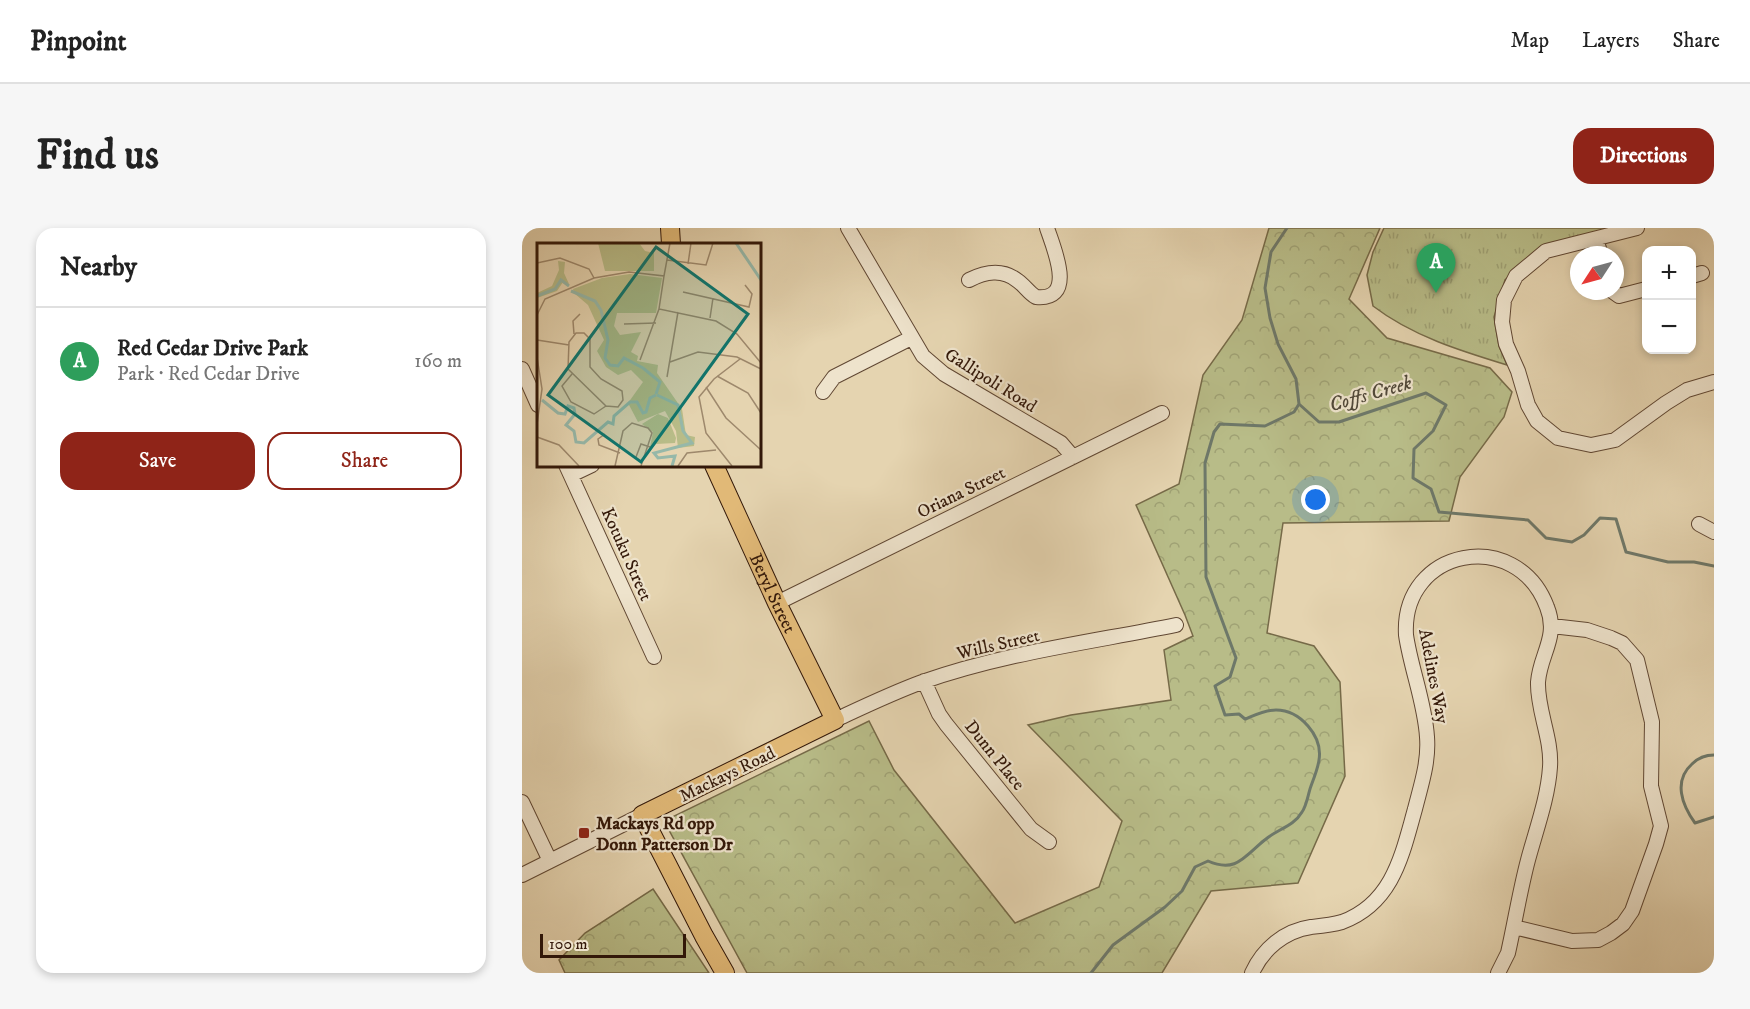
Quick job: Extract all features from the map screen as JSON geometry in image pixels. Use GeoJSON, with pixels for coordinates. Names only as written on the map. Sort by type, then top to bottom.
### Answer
{"type":"FeatureCollection","features":[{"type":"Feature","properties":{"kind":"main road"},"geometry":{"type":"LineString","coordinates":[[670,228],[671,243]]}},
{"type":"Feature","properties":{"kind":"main road","name":"Beryl Street"},"geometry":{"type":"LineString","coordinates":[[714,466],[777,603],[835,720]]}},
{"type":"Feature","properties":{"kind":"main road","name":"Mackays Road"},"geometry":{"type":"LineString","coordinates":[[642,815],[835,720]]}},
{"type":"Feature","properties":{"kind":"main road"},"geometry":{"type":"LineString","coordinates":[[642,815],[725,973]]}},
{"type":"Feature","properties":{"kind":"street","name":"Gallipoli Road"},"geometry":{"type":"LineString","coordinates":[[848,228],[923,356],[944,374],[1061,443],[1073,457]]}},
{"type":"Feature","properties":{"kind":"street"},"geometry":{"type":"LineString","coordinates":[[969,280],[987,273],[998,272],[1013,277],[1036,297],[1047,297],[1059,287],[1060,272],[1047,228]]}},
{"type":"Feature","properties":{"kind":"street"},"geometry":{"type":"LineString","coordinates":[[1637,228],[1546,251],[1516,276],[1504,300],[1502,322],[1506,344],[1518,371],[1528,405],[1537,421],[1558,438],[1591,445],[1615,440],[1666,402],[1687,390],[1714,382]]}},
{"type":"Feature","properties":{"kind":"street"},"geometry":{"type":"LineString","coordinates":[[1596,239],[1598,246]]}},
{"type":"Feature","properties":{"kind":"street"},"geometry":{"type":"LineString","coordinates":[[1624,295],[1642,290]]}},
{"type":"Feature","properties":{"kind":"street"},"geometry":{"type":"LineString","coordinates":[[823,392],[834,377],[911,338]]}},
{"type":"Feature","properties":{"kind":"street"},"geometry":{"type":"LineString","coordinates":[[522,369],[537,403]]}},
{"type":"Feature","properties":{"kind":"street","name":"Oriana Street"},"geometry":{"type":"LineString","coordinates":[[777,603],[1162,413]]}},
{"type":"Feature","properties":{"kind":"street"},"geometry":{"type":"LineString","coordinates":[[569,470],[587,466]]}},
{"type":"Feature","properties":{"kind":"street","name":"Kotuku Street"},"geometry":{"type":"LineString","coordinates":[[569,470],[654,657]]}},
{"type":"Feature","properties":{"kind":"street"},"geometry":{"type":"LineString","coordinates":[[1699,524],[1714,532]]}},
{"type":"Feature","properties":{"kind":"street","name":"Adelines Way"},"geometry":{"type":"LineString","coordinates":[[1252,973],[1262,955],[1285,936],[1310,927],[1344,921],[1365,909],[1383,892],[1397,870],[1427,756],[1426,724],[1406,635],[1405,621],[1408,608],[1419,586],[1436,569],[1455,559],[1468,556],[1494,557],[1507,562],[1533,581],[1549,610],[1552,626],[1538,691],[1549,747],[1550,765],[1508,953],[1498,973]]}},
{"type":"Feature","properties":{"kind":"street","name":"Wills Street"},"geometry":{"type":"LineString","coordinates":[[835,720],[924,681],[993,662],[1176,626]]}},
{"type":"Feature","properties":{"kind":"street"},"geometry":{"type":"LineString","coordinates":[[1514,927],[1572,941],[1598,940],[1611,933],[1623,924],[1632,911],[1656,844],[1660,826],[1652,786],[1652,722],[1637,660],[1622,643],[1611,638],[1587,630],[1552,626]]}},
{"type":"Feature","properties":{"kind":"street","name":"Dunn Place"},"geometry":{"type":"LineString","coordinates":[[924,681],[939,714],[1031,829],[1049,842]]}},
{"type":"Feature","properties":{"kind":"street"},"geometry":{"type":"LineString","coordinates":[[522,802],[550,861]]}},
{"type":"Feature","properties":{"kind":"street","name":"Mackays Road"},"geometry":{"type":"LineString","coordinates":[[522,875],[642,815]]}},
{"type":"Feature","properties":{"kind":"green space"},"geometry":{"type":"Polygon","coordinates":[[[1269,228],[1380,228],[1349,299],[1387,338],[1490,368],[1512,392],[1504,417],[1460,477],[1449,521],[1283,523],[1267,633],[1314,646],[1340,682],[1345,776],[1298,883],[1211,891],[1162,973],[747,973],[664,821],[869,721],[894,770],[1015,923],[1099,887],[1122,821],[1028,725],[1071,715],[1171,700],[1164,650],[1193,636],[1136,505],[1179,484],[1203,375],[1242,320],[1269,228]]]}},
{"type":"Feature","properties":{"kind":"green space"},"geometry":{"type":"Polygon","coordinates":[[[1384,228],[1609,228],[1539,250],[1505,280],[1494,317],[1499,346],[1507,365],[1420,334],[1373,306],[1367,275],[1373,252],[1384,228]]]}},
{"type":"Feature","properties":{"kind":"green space"},"geometry":{"type":"Polygon","coordinates":[[[653,889],[709,973],[565,973],[559,960],[585,933],[653,889]]]}},
{"type":"Feature","properties":{"kind":"waterway","name":"Coffs Creek"},"geometry":{"type":"LineString","coordinates":[[1287,228],[1271,252],[1265,288],[1270,318],[1278,344],[1296,379],[1299,404],[1319,422],[1339,422],[1426,393],[1446,405],[1433,431],[1414,449],[1413,478],[1431,489],[1439,512],[1528,520],[1546,538],[1572,542],[1584,535],[1600,518],[1616,519],[1626,552],[1668,562],[1694,562],[1714,566]]}},
{"type":"Feature","properties":{"kind":"waterway"},"geometry":{"type":"LineString","coordinates":[[1091,973],[1113,945],[1165,907],[1182,891],[1195,867],[1208,861],[1226,865],[1240,861],[1271,836],[1295,821],[1305,806],[1319,760],[1317,742],[1308,726],[1301,719],[1285,711],[1268,711],[1245,719],[1239,714],[1225,715],[1215,686],[1230,677],[1236,658],[1206,577],[1205,463],[1214,432],[1220,424],[1265,426],[1294,412],[1299,404]]}},
{"type":"Feature","properties":{"kind":"waterway","name":"Coffs Creek"},"geometry":{"type":"LineString","coordinates":[[1714,755],[1702,757],[1692,764],[1686,771],[1681,785],[1683,801],[1695,823],[1714,817]]}},
{"type":"Feature","properties":{"kind":"place","name":"Red Cedar Drive Park"},"geometry":{"type":"Point","coordinates":[1436,293]}},
{"type":"Feature","properties":{"kind":"place","name":"Mackays Rd opp Donn Patterson Dr"},"geometry":{"type":"Point","coordinates":[584,833]}}]}
